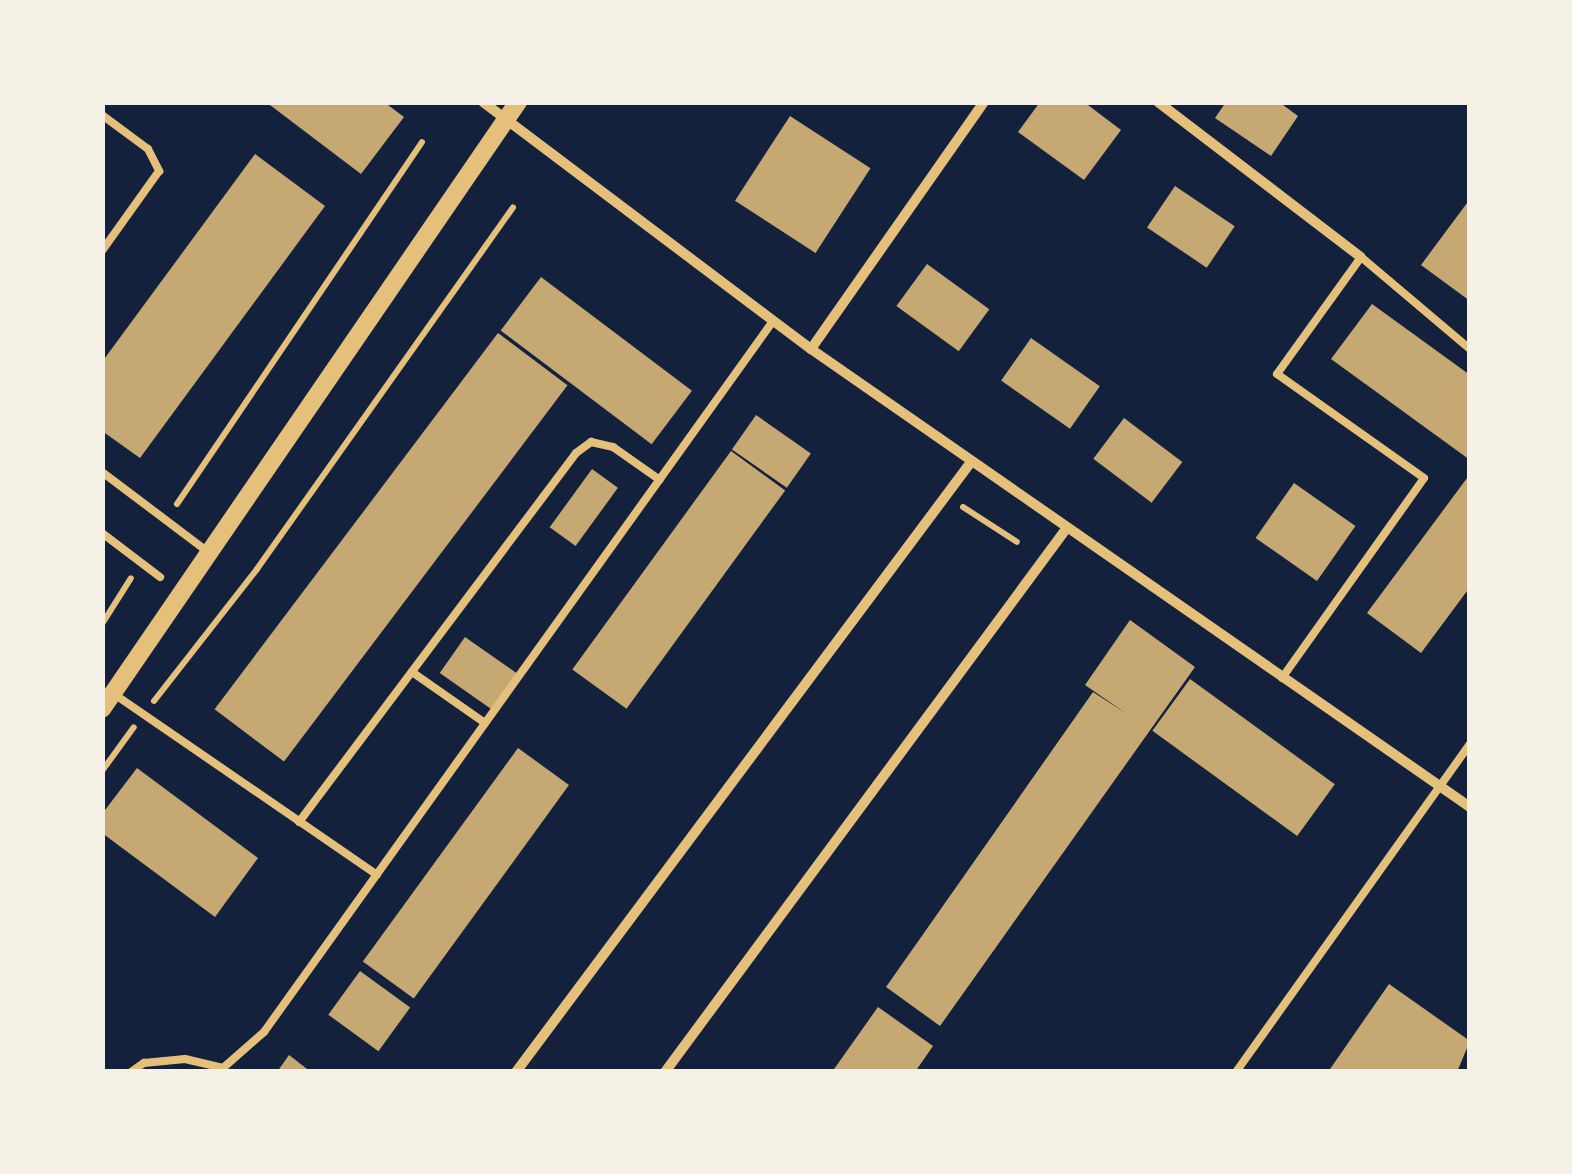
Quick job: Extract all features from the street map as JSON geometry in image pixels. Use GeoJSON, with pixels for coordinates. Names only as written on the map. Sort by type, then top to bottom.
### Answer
{"type":"FeatureCollection","features":[{"type":"Feature","properties":{"kind":"street"},"geometry":{"type":"LineString","coordinates":[[483,102],[811,350],[1470,807]]}},
{"type":"Feature","properties":{"kind":"street"},"geometry":{"type":"LineString","coordinates":[[108,702],[518,102]]}},
{"type":"Feature","properties":{"kind":"street"},"geometry":{"type":"LineString","coordinates":[[811,350],[984,102]]}},
{"type":"Feature","properties":{"kind":"street"},"geometry":{"type":"LineString","coordinates":[[1158,102],[1362,257]]}},
{"type":"Feature","properties":{"kind":"street"},"geometry":{"type":"LineString","coordinates":[[516,1072],[971,462]]}},
{"type":"Feature","properties":{"kind":"street"},"geometry":{"type":"LineString","coordinates":[[664,1072],[1066,529]]}},
{"type":"Feature","properties":{"kind":"lane"},"geometry":{"type":"LineString","coordinates":[[102,115],[148,149],[159,170],[102,251]]}},
{"type":"Feature","properties":{"kind":"lane"},"geometry":{"type":"LineString","coordinates":[[1282,678],[1424,478],[1278,374],[1362,257],[1470,348]]}},
{"type":"Feature","properties":{"kind":"lane"},"geometry":{"type":"LineString","coordinates":[[131,1072],[144,1063],[185,1060],[223,1068],[264,1032],[774,322]]}},
{"type":"Feature","properties":{"kind":"lane"},"geometry":{"type":"LineString","coordinates":[[299,822],[576,452],[590,442],[613,447],[660,480]]}},
{"type":"Feature","properties":{"kind":"lane"},"geometry":{"type":"LineString","coordinates":[[102,472],[211,553]]}},
{"type":"Feature","properties":{"kind":"lane"},"geometry":{"type":"LineString","coordinates":[[102,533],[160,577]]}},
{"type":"Feature","properties":{"kind":"lane"},"geometry":{"type":"LineString","coordinates":[[412,672],[485,723]]}},
{"type":"Feature","properties":{"kind":"lane"},"geometry":{"type":"LineString","coordinates":[[108,702],[142,717],[377,875]]}},
{"type":"Feature","properties":{"kind":"lane"},"geometry":{"type":"LineString","coordinates":[[1236,1072],[1470,744]]}},
{"type":"Feature","properties":{"kind":"path"},"geometry":{"type":"LineString","coordinates":[[167,521],[422,142]]}},
{"type":"Feature","properties":{"kind":"path"},"geometry":{"type":"LineString","coordinates":[[102,771],[257,569],[512,208]]}},
{"type":"Feature","properties":{"kind":"path"},"geometry":{"type":"LineString","coordinates":[[963,508],[1017,542]]}},
{"type":"Feature","properties":{"kind":"path"},"geometry":{"type":"LineString","coordinates":[[102,624],[141,563]]}},
{"type":"Feature","properties":{"kind":"building"},"geometry":{"type":"Polygon","coordinates":[[[266,102],[384,102],[404,117],[361,174],[266,102]]]}},
{"type":"Feature","properties":{"kind":"building"},"geometry":{"type":"Polygon","coordinates":[[[1040,102],[1084,102],[1121,130],[1084,180],[1018,132],[1040,102]]]}},
{"type":"Feature","properties":{"kind":"building"},"geometry":{"type":"Polygon","coordinates":[[[1226,102],[1279,102],[1298,116],[1271,156],[1215,118],[1226,102]]]}},
{"type":"Feature","properties":{"kind":"building"},"geometry":{"type":"Polygon","coordinates":[[[790,116],[871,168],[816,253],[735,201],[790,116]]]}},
{"type":"Feature","properties":{"kind":"building"},"geometry":{"type":"Polygon","coordinates":[[[255,154],[325,206],[140,458],[102,431],[102,362],[255,154]]]}},
{"type":"Feature","properties":{"kind":"building"},"geometry":{"type":"Polygon","coordinates":[[[1175,186],[1235,226],[1207,268],[1147,227],[1175,186]]]}},
{"type":"Feature","properties":{"kind":"building"},"geometry":{"type":"Polygon","coordinates":[[[1470,199],[1470,301],[1421,265],[1470,199]]]}},
{"type":"Feature","properties":{"kind":"building"},"geometry":{"type":"Polygon","coordinates":[[[927,264],[989,309],[959,351],[896,306],[927,264]]]}},
{"type":"Feature","properties":{"kind":"building"},"geometry":{"type":"Polygon","coordinates":[[[541,277],[692,391],[652,444],[501,331],[541,277]]]}},
{"type":"Feature","properties":{"kind":"building"},"geometry":{"type":"Polygon","coordinates":[[[1372,304],[1470,375],[1470,460],[1331,359],[1372,304]]]}},
{"type":"Feature","properties":{"kind":"building"},"geometry":{"type":"Polygon","coordinates":[[[498,333],[567,385],[284,762],[215,709],[498,333]]]}},
{"type":"Feature","properties":{"kind":"building"},"geometry":{"type":"Polygon","coordinates":[[[1031,338],[1100,386],[1070,429],[1001,381],[1031,338]]]}},
{"type":"Feature","properties":{"kind":"building"},"geometry":{"type":"Polygon","coordinates":[[[756,415],[811,453],[787,488],[732,449],[756,415]]]}},
{"type":"Feature","properties":{"kind":"building"},"geometry":{"type":"Polygon","coordinates":[[[1124,418],[1182,462],[1152,503],[1093,459],[1124,418]]]}},
{"type":"Feature","properties":{"kind":"building"},"geometry":{"type":"Polygon","coordinates":[[[731,451],[785,490],[627,709],[572,669],[731,451]]]}},
{"type":"Feature","properties":{"kind":"building"},"geometry":{"type":"Polygon","coordinates":[[[592,469],[618,488],[576,546],[550,527],[592,469]]]}},
{"type":"Feature","properties":{"kind":"building"},"geometry":{"type":"Polygon","coordinates":[[[1470,474],[1470,587],[1421,653],[1367,613],[1470,474]]]}},
{"type":"Feature","properties":{"kind":"building"},"geometry":{"type":"Polygon","coordinates":[[[1294,483],[1355,526],[1317,581],[1256,538],[1294,483]]]}},
{"type":"Feature","properties":{"kind":"building"},"geometry":{"type":"Polygon","coordinates":[[[1130,620],[1195,667],[940,1026],[886,987],[1093,692],[1127,714],[1085,685],[1130,620]]]}},
{"type":"Feature","properties":{"kind":"building"},"geometry":{"type":"Polygon","coordinates":[[[465,637],[517,674],[492,710],[440,673],[465,637]]]}},
{"type":"Feature","properties":{"kind":"building"},"geometry":{"type":"Polygon","coordinates":[[[1190,679],[1335,784],[1297,836],[1152,731],[1190,679]]]}},
{"type":"Feature","properties":{"kind":"building"},"geometry":{"type":"Polygon","coordinates":[[[518,748],[569,785],[414,999],[363,962],[518,748]]]}},
{"type":"Feature","properties":{"kind":"building"},"geometry":{"type":"Polygon","coordinates":[[[137,768],[258,858],[215,917],[102,833],[102,814],[137,768]]]}},
{"type":"Feature","properties":{"kind":"building"},"geometry":{"type":"Polygon","coordinates":[[[360,971],[410,1007],[378,1051],[328,1015],[360,971]]]}},
{"type":"Feature","properties":{"kind":"building"},"geometry":{"type":"Polygon","coordinates":[[[1389,984],[1470,1041],[1457,1072],[1328,1072],[1389,984]]]}},
{"type":"Feature","properties":{"kind":"building"},"geometry":{"type":"Polygon","coordinates":[[[878,1007],[933,1046],[915,1072],[832,1072],[878,1007]]]}},
{"type":"Feature","properties":{"kind":"building"},"geometry":{"type":"Polygon","coordinates":[[[289,1055],[311,1072],[277,1072],[289,1055]]]}}]}
